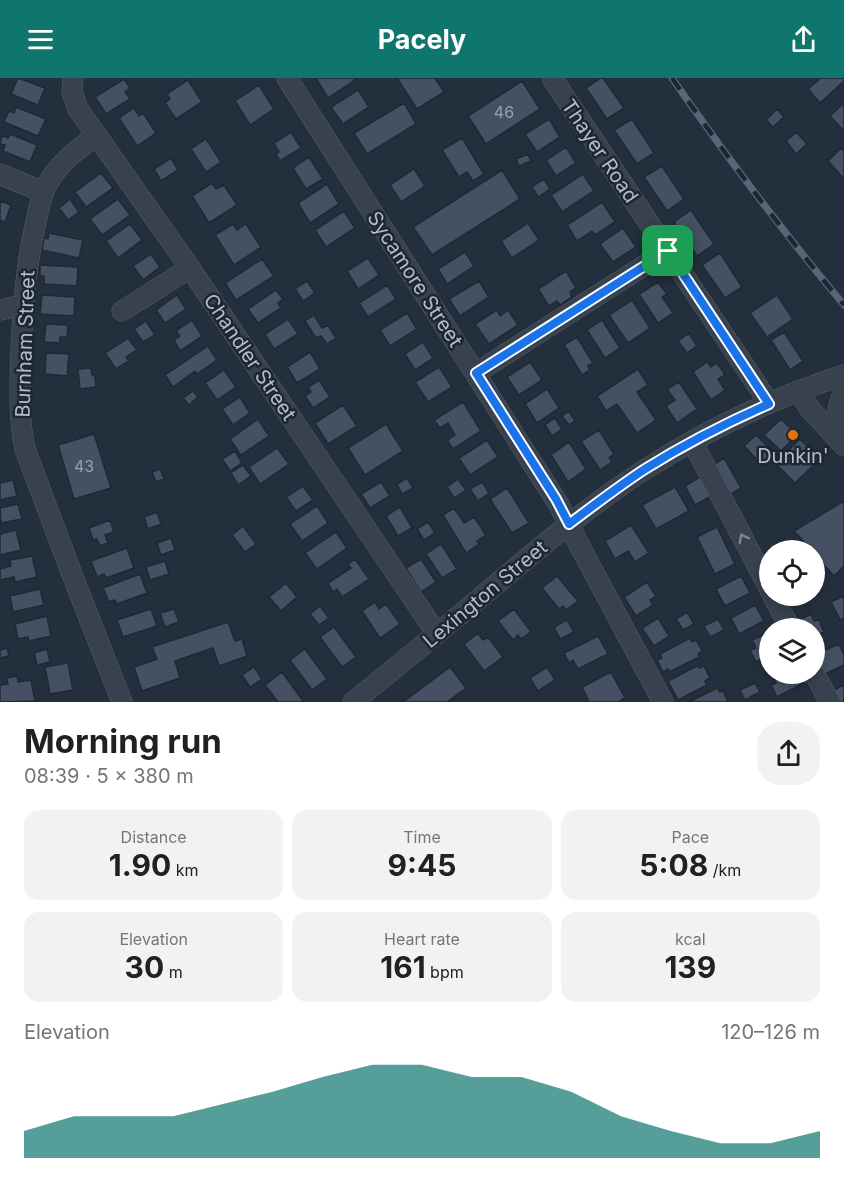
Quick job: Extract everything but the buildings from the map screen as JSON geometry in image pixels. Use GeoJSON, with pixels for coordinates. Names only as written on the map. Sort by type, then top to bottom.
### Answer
{"type":"FeatureCollection","features":[{"type":"Feature","properties":{"kind":"street","name":"Chandler Street"},"geometry":{"type":"LineString","coordinates":[[73,78],[72,92],[78,109],[190,268],[437,634]]}},
{"type":"Feature","properties":{"kind":"street","name":"Sycamore Street"},"geometry":{"type":"LineString","coordinates":[[287,78],[556,499],[663,702]]}},
{"type":"Feature","properties":{"kind":"street","name":"Thayer Road"},"geometry":{"type":"LineString","coordinates":[[552,78],[769,404]]}},
{"type":"Feature","properties":{"kind":"street","name":"Burnham Street"},"geometry":{"type":"LineString","coordinates":[[96,136],[73,152],[56,170],[44,192],[31,242],[23,305],[21,432],[25,449],[118,701]]}},
{"type":"Feature","properties":{"kind":"street"},"geometry":{"type":"LineString","coordinates":[[0,174],[44,192]]}},
{"type":"Feature","properties":{"kind":"street"},"geometry":{"type":"LineString","coordinates":[[476,373],[668,251]]}},
{"type":"Feature","properties":{"kind":"street"},"geometry":{"type":"LineString","coordinates":[[122,311],[190,268]]}},
{"type":"Feature","properties":{"kind":"street"},"geometry":{"type":"LineString","coordinates":[[0,310],[23,305]]}},
{"type":"Feature","properties":{"kind":"street","name":"Lexington Street"},"geometry":{"type":"LineString","coordinates":[[353,702],[569,524],[643,471],[728,422],[798,391],[844,375]]}},
{"type":"Feature","properties":{"kind":"street"},"geometry":{"type":"LineString","coordinates":[[798,391],[810,409],[844,445]]}},
{"type":"Feature","properties":{"kind":"street"},"geometry":{"type":"LineString","coordinates":[[844,393],[837,413],[844,445]]}},
{"type":"Feature","properties":{"kind":"street"},"geometry":{"type":"LineString","coordinates":[[692,441],[759,569]]}},
{"type":"Feature","properties":{"kind":"street"},"geometry":{"type":"LineString","coordinates":[[820,684],[830,702]]}},
{"type":"Feature","properties":{"kind":"railway"},"geometry":{"type":"LineString","coordinates":[[672,78],[755,193],[844,305]]}},
{"type":"Feature","properties":{"kind":"place","name":"Dunkin'"},"geometry":{"type":"Point","coordinates":[793,435]}},
{"type":"Feature","properties":{"kind":"route"},"geometry":{"type":"LineString","coordinates":[[668,251],[769,404],[718,427],[668,455],[569,524],[563,510],[476,373],[668,251]]}}]}
